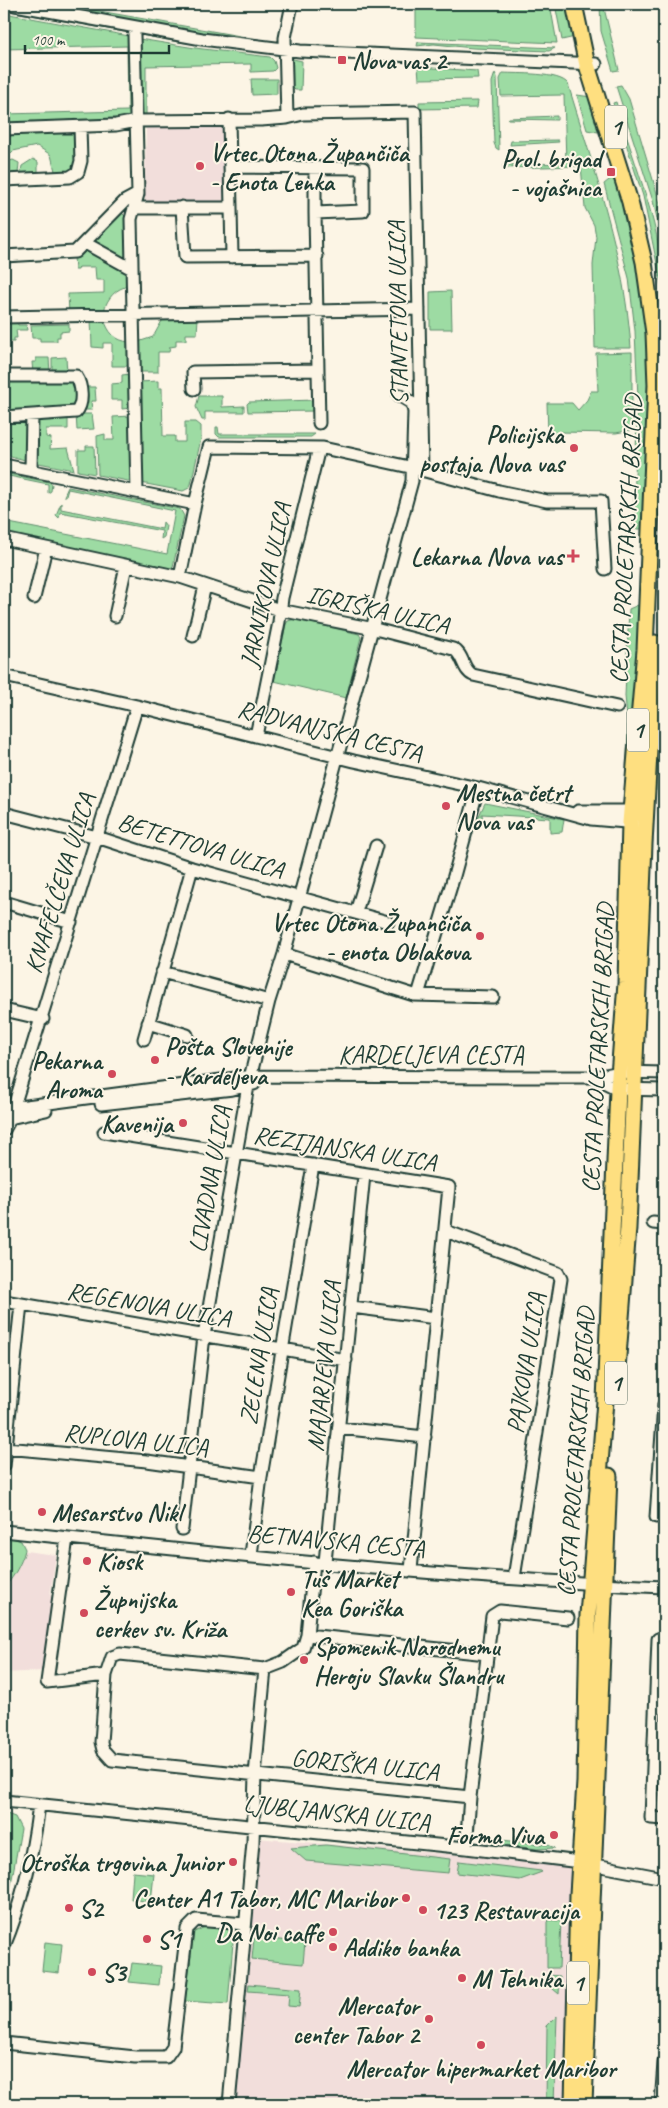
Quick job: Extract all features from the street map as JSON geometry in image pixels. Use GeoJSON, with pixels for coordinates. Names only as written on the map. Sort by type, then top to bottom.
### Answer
{"type":"FeatureCollection","features":[{"type":"Feature","properties":{"kind":"main road","name":"CESTA PROLETARSKIH BRIGAD"},"geometry":{"type":"LineString","coordinates":[[573,2104],[602,1615],[598,1585],[609,1476],[628,1228],[625,1089],[628,1072],[656,410],[654,342],[649,292],[636,228],[574,4]]}},
{"type":"Feature","properties":{"kind":"main road","name":"CESTA PROLETARSKIH BRIGAD"},"geometry":{"type":"LineString","coordinates":[[584,4],[591,64],[646,227],[658,283],[664,341]]}},
{"type":"Feature","properties":{"kind":"main road","name":"CESTA PROLETARSKIH BRIGAD"},"geometry":{"type":"LineString","coordinates":[[638,817],[664,455]]}},
{"type":"Feature","properties":{"kind":"main road","name":"CESTA PROLETARSKIH BRIGAD"},"geometry":{"type":"LineString","coordinates":[[584,2104],[587,1863]]}},
{"type":"Feature","properties":{"kind":"street"},"geometry":{"type":"LineString","coordinates":[[10,4],[168,33],[285,49],[591,64]]}},
{"type":"Feature","properties":{"kind":"street"},"geometry":{"type":"LineString","coordinates":[[287,118],[285,49],[286,32],[292,4]]}},
{"type":"Feature","properties":{"kind":"street"},"geometry":{"type":"LineString","coordinates":[[134,36],[138,194],[131,219],[137,492]]}},
{"type":"Feature","properties":{"kind":"street","name":"STANTETOVA ULICA"},"geometry":{"type":"LineString","coordinates":[[4,129],[80,127],[124,124],[137,121],[287,118],[304,114],[415,112],[419,309],[418,469]]}},
{"type":"Feature","properties":{"kind":"street"},"geometry":{"type":"LineString","coordinates":[[229,119],[232,257]]}},
{"type":"Feature","properties":{"kind":"street"},"geometry":{"type":"LineString","coordinates":[[4,180],[70,177],[78,172],[81,161],[80,127]]}},
{"type":"Feature","properties":{"kind":"street"},"geometry":{"type":"LineString","coordinates":[[231,167],[363,168],[363,212],[315,213]]}},
{"type":"Feature","properties":{"kind":"street"},"geometry":{"type":"LineString","coordinates":[[315,168],[319,422]]}},
{"type":"Feature","properties":{"kind":"street"},"geometry":{"type":"LineString","coordinates":[[4,256],[75,252],[125,201],[138,194]]}},
{"type":"Feature","properties":{"kind":"street"},"geometry":{"type":"LineString","coordinates":[[182,207],[184,258],[317,256]]}},
{"type":"Feature","properties":{"kind":"street"},"geometry":{"type":"LineString","coordinates":[[135,208],[230,208]]}},
{"type":"Feature","properties":{"kind":"street"},"geometry":{"type":"LineString","coordinates":[[85,243],[132,269]]}},
{"type":"Feature","properties":{"kind":"street"},"geometry":{"type":"LineString","coordinates":[[4,317],[419,309]]}},
{"type":"Feature","properties":{"kind":"street"},"geometry":{"type":"LineString","coordinates":[[194,388],[193,372],[318,370]]}},
{"type":"Feature","properties":{"kind":"street"},"geometry":{"type":"LineString","coordinates":[[4,376],[76,376],[80,385],[78,411],[4,417]]}},
{"type":"Feature","properties":{"kind":"street"},"geometry":{"type":"LineString","coordinates":[[399,395],[408,399],[414,407],[418,469]]}},
{"type":"Feature","properties":{"kind":"street"},"geometry":{"type":"LineString","coordinates":[[31,470],[32,416]]}},
{"type":"Feature","properties":{"kind":"street"},"geometry":{"type":"LineString","coordinates":[[180,577],[209,447],[321,448],[418,469],[499,491],[547,500],[601,502],[605,569]]}},
{"type":"Feature","properties":{"kind":"street","name":"JARNIKOVA ULICA"},"geometry":{"type":"LineString","coordinates":[[256,736],[280,610],[321,448]]}},
{"type":"Feature","properties":{"kind":"street"},"geometry":{"type":"LineString","coordinates":[[4,465],[195,504]]}},
{"type":"Feature","properties":{"kind":"street","name":"LIVADNA ULICA"},"geometry":{"type":"LineString","coordinates":[[182,1529],[204,1336],[250,1081],[269,1001],[284,954],[372,629],[418,469]]}},
{"type":"Feature","properties":{"kind":"street","name":"IGRIŠKA ULICA"},"geometry":{"type":"LineString","coordinates":[[4,539],[180,577],[280,610],[453,648],[460,655],[467,670],[473,675],[617,707]]}},
{"type":"Feature","properties":{"kind":"street"},"geometry":{"type":"LineString","coordinates":[[34,598],[46,548]]}},
{"type":"Feature","properties":{"kind":"street"},"geometry":{"type":"LineString","coordinates":[[115,616],[126,566]]}},
{"type":"Feature","properties":{"kind":"street"},"geometry":{"type":"LineString","coordinates":[[193,636],[205,586]]}},
{"type":"Feature","properties":{"kind":"street","name":"RADVANJSKA CESTA"},"geometry":{"type":"LineString","coordinates":[[4,676],[478,788],[572,812],[592,819],[638,817]]}},
{"type":"Feature","properties":{"kind":"street","name":"KNAFELČEVA ULICA"},"geometry":{"type":"LineString","coordinates":[[4,1130],[8,1114],[43,1019],[137,706]]}},
{"type":"Feature","properties":{"kind":"street"},"geometry":{"type":"LineString","coordinates":[[418,995],[478,788]]}},
{"type":"Feature","properties":{"kind":"street","name":"BETETTOVA ULICA"},"geometry":{"type":"LineString","coordinates":[[4,813],[97,837],[192,868],[388,922]]}},
{"type":"Feature","properties":{"kind":"street"},"geometry":{"type":"LineString","coordinates":[[356,912],[376,846]]}},
{"type":"Feature","properties":{"kind":"street"},"geometry":{"type":"LineString","coordinates":[[144,1039],[192,868]]}},
{"type":"Feature","properties":{"kind":"street"},"geometry":{"type":"LineString","coordinates":[[4,902],[71,922]]}},
{"type":"Feature","properties":{"kind":"street"},"geometry":{"type":"LineString","coordinates":[[284,954],[418,995],[493,998]]}},
{"type":"Feature","properties":{"kind":"street"},"geometry":{"type":"LineString","coordinates":[[162,972],[269,1001]]}},
{"type":"Feature","properties":{"kind":"street"},"geometry":{"type":"LineString","coordinates":[[4,1010],[43,1019]]}},
{"type":"Feature","properties":{"kind":"street"},"geometry":{"type":"LineString","coordinates":[[148,1023],[187,1035]]}},
{"type":"Feature","properties":{"kind":"street","name":"KARDELJEVA CESTA"},"geometry":{"type":"LineString","coordinates":[[8,1114],[250,1081],[268,1076],[594,1077],[628,1072],[664,1073]]}},
{"type":"Feature","properties":{"kind":"street"},"geometry":{"type":"LineString","coordinates":[[594,1077],[625,1089],[664,1090]]}},
{"type":"Feature","properties":{"kind":"street","name":"REZIJANSKA ULICA"},"geometry":{"type":"LineString","coordinates":[[104,1132],[313,1165],[364,1175],[449,1187],[426,1437],[411,1570]]}},
{"type":"Feature","properties":{"kind":"street","name":"ZELENA ULICA"},"geometry":{"type":"LineString","coordinates":[[251,1555],[281,1349],[313,1165]]}},
{"type":"Feature","properties":{"kind":"street","name":"MAJARJEVA ULICA"},"geometry":{"type":"LineString","coordinates":[[320,1562],[339,1428],[364,1175]]}},
{"type":"Feature","properties":{"kind":"street","name":"PAJKOVA ULICA"},"geometry":{"type":"LineString","coordinates":[[446,1231],[558,1273],[561,1279],[514,1578]]}},
{"type":"Feature","properties":{"kind":"street","name":"REGENOVA ULICA"},"geometry":{"type":"LineString","coordinates":[[4,1301],[346,1360]]}},
{"type":"Feature","properties":{"kind":"street"},"geometry":{"type":"LineString","coordinates":[[4,1466],[21,1304]]}},
{"type":"Feature","properties":{"kind":"street"},"geometry":{"type":"LineString","coordinates":[[352,1307],[436,1318]]}},
{"type":"Feature","properties":{"kind":"street"},"geometry":{"type":"LineString","coordinates":[[656,1517],[664,1405]]}},
{"type":"Feature","properties":{"kind":"street"},"geometry":{"type":"LineString","coordinates":[[339,1428],[426,1437]]}},
{"type":"Feature","properties":{"kind":"street","name":"RUPLOVA ULICA"},"geometry":{"type":"LineString","coordinates":[[6,1448],[190,1466],[261,1477]]}},
{"type":"Feature","properties":{"kind":"street","name":"BETNAVSKA CESTA"},"geometry":{"type":"LineString","coordinates":[[4,1531],[411,1570],[598,1585],[664,1587]]}},
{"type":"Feature","properties":{"kind":"street"},"geometry":{"type":"LineString","coordinates":[[67,1538],[47,1682],[106,1675]]}},
{"type":"Feature","properties":{"kind":"street"},"geometry":{"type":"LineString","coordinates":[[266,1669],[283,1662],[303,1648],[320,1562]]}},
{"type":"Feature","properties":{"kind":"street","name":"GORIŠKA ULICA"},"geometry":{"type":"LineString","coordinates":[[466,1848],[470,1797],[492,1616],[500,1611],[568,1618]]}},
{"type":"Feature","properties":{"kind":"street"},"geometry":{"type":"LineString","coordinates":[[306,1635],[487,1654]]}},
{"type":"Feature","properties":{"kind":"street"},"geometry":{"type":"LineString","coordinates":[[658,1639],[660,1696],[651,1818],[664,1819]]}},
{"type":"Feature","properties":{"kind":"street","name":"GORIŠKA ULICA"},"geometry":{"type":"LineString","coordinates":[[229,2104],[254,1826],[255,1775],[266,1669],[120,1654],[112,1657],[106,1675],[101,1742],[103,1750],[112,1760],[255,1775],[470,1797]]}},
{"type":"Feature","properties":{"kind":"street","name":"LJUBLJANSKA ULICA"},"geometry":{"type":"LineString","coordinates":[[4,1801],[466,1848],[587,1863],[664,1878]]}},
{"type":"Feature","properties":{"kind":"street"},"geometry":{"type":"LineString","coordinates":[[4,1946],[14,1923],[26,1882],[39,1805]]}},
{"type":"Feature","properties":{"kind":"street"},"geometry":{"type":"LineString","coordinates":[[4,2043],[135,2057],[166,2057],[171,2052],[174,2037],[187,1929],[196,1920],[245,1924]]}},
{"type":"Feature","properties":{"kind":"street"},"geometry":{"type":"LineString","coordinates":[[566,2104],[569,2046],[576,2032]]}},
{"type":"Feature","properties":{"kind":"street"},"geometry":{"type":"LineString","coordinates":[[661,2104],[664,2063]]}},
{"type":"Feature","properties":{"kind":"shaded area"},"geometry":{"type":"Polygon","coordinates":[[[230,124],[232,204],[145,205],[146,125],[230,124]]]}},
{"type":"Feature","properties":{"kind":"shaded area"},"geometry":{"type":"Polygon","coordinates":[[[10,1549],[56,1555],[50,1596],[53,1597],[43,1671],[4,1673],[4,1589],[10,1549]]]}},
{"type":"Feature","properties":{"kind":"shaded area"},"geometry":{"type":"Polygon","coordinates":[[[256,1838],[576,1865],[565,2104],[232,2104],[256,1838]]]}},
{"type":"Feature","properties":{"kind":"green space"},"geometry":{"type":"Polygon","coordinates":[[[38,4],[60,4],[268,41],[207,34],[38,4]]]}},
{"type":"Feature","properties":{"kind":"green space"},"geometry":{"type":"Polygon","coordinates":[[[416,4],[550,4],[557,43],[416,37],[416,4]]]}},
{"type":"Feature","properties":{"kind":"green space"},"geometry":{"type":"Polygon","coordinates":[[[555,4],[569,4],[575,37],[562,40],[555,4]]]}},
{"type":"Feature","properties":{"kind":"green space"},"geometry":{"type":"Polygon","coordinates":[[[600,4],[603,4],[619,70],[613,71],[601,31],[600,4]]]}},
{"type":"Feature","properties":{"kind":"green space"},"geometry":{"type":"Polygon","coordinates":[[[4,8],[123,30],[264,51],[264,53],[179,42],[4,10],[4,8]]]}},
{"type":"Feature","properties":{"kind":"green space"},"geometry":{"type":"Polygon","coordinates":[[[4,13],[129,36],[132,117],[129,120],[4,127],[4,114],[128,111],[127,46],[4,49],[4,13]]]}},
{"type":"Feature","properties":{"kind":"green space"},"geometry":{"type":"Polygon","coordinates":[[[139,39],[270,57],[274,61],[276,68],[273,71],[251,72],[251,64],[146,66],[146,115],[140,115],[139,39]]]}},
{"type":"Feature","properties":{"kind":"green space"},"geometry":{"type":"Polygon","coordinates":[[[418,42],[555,48],[549,51],[473,48],[434,44],[417,46],[418,42]]]}},
{"type":"Feature","properties":{"kind":"green space"},"geometry":{"type":"Polygon","coordinates":[[[293,59],[302,61],[301,90],[295,90],[290,85],[291,61],[293,59]]]}},
{"type":"Feature","properties":{"kind":"green space"},"geometry":{"type":"Polygon","coordinates":[[[418,67],[477,71],[478,78],[419,79],[418,67]]]}},
{"type":"Feature","properties":{"kind":"green space"},"geometry":{"type":"Polygon","coordinates":[[[495,73],[497,77],[499,150],[494,143],[492,82],[495,73]]]}},
{"type":"Feature","properties":{"kind":"green space"},"geometry":{"type":"Polygon","coordinates":[[[503,73],[556,77],[568,84],[598,181],[615,247],[628,314],[631,348],[595,348],[593,265],[596,237],[594,225],[585,208],[581,166],[503,168],[503,165],[566,163],[564,95],[501,96],[500,79],[503,73]]]}},
{"type":"Feature","properties":{"kind":"green space"},"geometry":{"type":"Polygon","coordinates":[[[251,79],[277,79],[277,94],[252,95],[251,79]]]}},
{"type":"Feature","properties":{"kind":"green space"},"geometry":{"type":"Polygon","coordinates":[[[621,85],[629,99],[664,217],[664,249],[653,201],[616,86],[621,85]]]}},
{"type":"Feature","properties":{"kind":"green space"},"geometry":{"type":"Polygon","coordinates":[[[577,95],[591,97],[598,132],[587,130],[577,95]]]}},
{"type":"Feature","properties":{"kind":"green space"},"geometry":{"type":"Polygon","coordinates":[[[478,101],[477,108],[419,109],[419,102],[478,101]]]}},
{"type":"Feature","properties":{"kind":"green space"},"geometry":{"type":"Polygon","coordinates":[[[616,102],[654,223],[663,273],[664,298],[643,196],[613,103],[616,102]]]}},
{"type":"Feature","properties":{"kind":"green space"},"geometry":{"type":"Polygon","coordinates":[[[557,116],[557,120],[508,119],[509,118],[557,116]]]}},
{"type":"Feature","properties":{"kind":"green space"},"geometry":{"type":"Polygon","coordinates":[[[73,130],[78,136],[75,170],[56,175],[51,155],[37,146],[13,151],[4,160],[4,143],[13,134],[73,130]]]}},
{"type":"Feature","properties":{"kind":"green space"},"geometry":{"type":"Polygon","coordinates":[[[558,140],[559,142],[510,145],[511,141],[558,140]]]}},
{"type":"Feature","properties":{"kind":"green space"},"geometry":{"type":"Polygon","coordinates":[[[33,159],[38,162],[38,174],[20,176],[22,166],[33,159]]]}},
{"type":"Feature","properties":{"kind":"green space"},"geometry":{"type":"Polygon","coordinates":[[[13,160],[19,163],[18,174],[4,176],[6,162],[13,160]]]}},
{"type":"Feature","properties":{"kind":"green space"},"geometry":{"type":"Polygon","coordinates":[[[613,177],[632,228],[651,360],[646,529],[633,529],[638,398],[635,331],[629,278],[604,184],[613,177]]]}},
{"type":"Feature","properties":{"kind":"green space"},"geometry":{"type":"Polygon","coordinates":[[[120,211],[127,218],[126,264],[93,245],[92,238],[120,211]]]}},
{"type":"Feature","properties":{"kind":"green space"},"geometry":{"type":"Polygon","coordinates":[[[84,247],[127,269],[129,286],[113,294],[107,302],[104,311],[69,313],[68,294],[104,293],[104,280],[96,280],[95,267],[79,267],[78,270],[75,270],[74,257],[84,247]]]}},
{"type":"Feature","properties":{"kind":"green space"},"geometry":{"type":"Polygon","coordinates":[[[451,291],[452,329],[430,329],[430,292],[451,291]]]}},
{"type":"Feature","properties":{"kind":"green space"},"geometry":{"type":"Polygon","coordinates":[[[198,318],[197,334],[186,334],[186,340],[176,340],[176,346],[170,347],[169,352],[158,352],[158,372],[138,372],[138,342],[153,337],[163,319],[198,318]]]}},
{"type":"Feature","properties":{"kind":"green space"},"geometry":{"type":"Polygon","coordinates":[[[91,319],[104,319],[116,338],[130,342],[130,366],[112,366],[112,343],[103,343],[103,348],[92,347],[91,319]]]}},
{"type":"Feature","properties":{"kind":"green space"},"geometry":{"type":"Polygon","coordinates":[[[4,321],[17,321],[18,325],[26,325],[27,330],[16,330],[17,338],[14,338],[14,342],[4,342],[4,321]]]}},
{"type":"Feature","properties":{"kind":"green space"},"geometry":{"type":"Polygon","coordinates":[[[69,324],[69,331],[60,332],[60,337],[57,337],[57,341],[40,341],[40,338],[32,338],[31,325],[69,324]]]}},
{"type":"Feature","properties":{"kind":"green space"},"geometry":{"type":"Polygon","coordinates":[[[632,352],[632,430],[616,433],[559,432],[558,435],[548,434],[547,403],[572,403],[578,410],[587,400],[591,391],[598,391],[596,353],[632,352]]]}},
{"type":"Feature","properties":{"kind":"green space"},"geometry":{"type":"Polygon","coordinates":[[[66,357],[67,373],[52,374],[52,358],[66,357]]]}},
{"type":"Feature","properties":{"kind":"green space"},"geometry":{"type":"Polygon","coordinates":[[[36,358],[49,358],[50,373],[33,374],[32,362],[36,362],[36,358]]]}},
{"type":"Feature","properties":{"kind":"green space"},"geometry":{"type":"Polygon","coordinates":[[[130,374],[131,408],[122,409],[122,400],[111,400],[111,384],[122,383],[122,375],[130,374]]]}},
{"type":"Feature","properties":{"kind":"green space"},"geometry":{"type":"Polygon","coordinates":[[[4,378],[74,378],[78,389],[73,408],[4,413],[4,378]]]}},
{"type":"Feature","properties":{"kind":"green space"},"geometry":{"type":"Polygon","coordinates":[[[158,381],[158,388],[162,388],[163,436],[175,436],[175,442],[185,442],[185,422],[196,422],[201,426],[201,439],[191,484],[189,488],[183,491],[141,483],[139,382],[158,381]]]}},
{"type":"Feature","properties":{"kind":"green space"},"geometry":{"type":"Polygon","coordinates":[[[82,387],[95,387],[96,401],[91,401],[92,410],[82,410],[82,387]]]}},
{"type":"Feature","properties":{"kind":"green space"},"geometry":{"type":"Polygon","coordinates":[[[199,396],[222,396],[222,407],[244,406],[244,412],[205,412],[205,420],[202,420],[196,407],[199,396]]]}},
{"type":"Feature","properties":{"kind":"green space"},"geometry":{"type":"Polygon","coordinates":[[[316,400],[316,411],[248,412],[247,404],[249,402],[316,400]]]}},
{"type":"Feature","properties":{"kind":"green space"},"geometry":{"type":"Polygon","coordinates":[[[68,414],[68,429],[46,429],[46,437],[51,438],[50,449],[68,448],[74,470],[34,462],[36,419],[68,414]]]}},
{"type":"Feature","properties":{"kind":"green space"},"geometry":{"type":"Polygon","coordinates":[[[76,414],[92,414],[94,429],[77,430],[76,414]]]}},
{"type":"Feature","properties":{"kind":"green space"},"geometry":{"type":"Polygon","coordinates":[[[131,416],[133,482],[98,475],[97,436],[105,434],[105,440],[114,440],[113,417],[131,416]]]}},
{"type":"Feature","properties":{"kind":"green space"},"geometry":{"type":"Polygon","coordinates":[[[4,419],[26,420],[28,461],[4,454],[4,419]]]}},
{"type":"Feature","properties":{"kind":"green space"},"geometry":{"type":"Polygon","coordinates":[[[216,427],[218,427],[219,434],[315,434],[311,437],[219,437],[216,434],[216,427]]]}},
{"type":"Feature","properties":{"kind":"green space"},"geometry":{"type":"Polygon","coordinates":[[[86,446],[94,446],[95,474],[78,471],[78,450],[86,450],[86,446]]]}},
{"type":"Feature","properties":{"kind":"green space"},"geometry":{"type":"Polygon","coordinates":[[[4,473],[49,482],[52,484],[51,491],[48,493],[48,484],[4,475],[4,473]]]}},
{"type":"Feature","properties":{"kind":"green space"},"geometry":{"type":"Polygon","coordinates":[[[68,487],[180,509],[184,516],[172,571],[4,534],[4,522],[167,554],[175,511],[68,489],[66,496],[64,496],[68,487]]]}},
{"type":"Feature","properties":{"kind":"green space"},"geometry":{"type":"Polygon","coordinates":[[[61,503],[61,509],[162,529],[163,522],[166,526],[164,537],[161,539],[162,531],[60,512],[59,518],[56,515],[61,503]]]}},
{"type":"Feature","properties":{"kind":"green space"},"geometry":{"type":"Polygon","coordinates":[[[664,553],[664,612],[656,791],[653,791],[664,553]]]}},
{"type":"Feature","properties":{"kind":"green space"},"geometry":{"type":"Polygon","coordinates":[[[638,605],[641,623],[626,788],[628,727],[625,696],[629,609],[638,605]]]}},
{"type":"Feature","properties":{"kind":"green space"},"geometry":{"type":"Polygon","coordinates":[[[295,619],[359,634],[361,637],[346,698],[274,681],[286,624],[288,621],[295,619]]]}},
{"type":"Feature","properties":{"kind":"green space"},"geometry":{"type":"Polygon","coordinates":[[[485,803],[564,819],[562,832],[550,833],[550,818],[482,814],[483,824],[478,824],[478,818],[485,803]]]}},
{"type":"Feature","properties":{"kind":"green space"},"geometry":{"type":"Polygon","coordinates":[[[4,1535],[21,1541],[25,1549],[11,1580],[4,1586],[4,1535]]]}},
{"type":"Feature","properties":{"kind":"green space"},"geometry":{"type":"Polygon","coordinates":[[[4,1813],[15,1817],[21,1829],[4,1923],[4,1813]]]}},
{"type":"Feature","properties":{"kind":"green space"},"geometry":{"type":"Polygon","coordinates":[[[492,1839],[548,1845],[555,1848],[537,1849],[489,1843],[492,1839]]]}},
{"type":"Feature","properties":{"kind":"green space"},"geometry":{"type":"Polygon","coordinates":[[[326,1845],[450,1859],[448,1873],[306,1861],[291,1848],[326,1845]]]}},
{"type":"Feature","properties":{"kind":"green space"},"geometry":{"type":"Polygon","coordinates":[[[459,1861],[542,1872],[520,1880],[457,1873],[459,1861]]]}},
{"type":"Feature","properties":{"kind":"green space"},"geometry":{"type":"Polygon","coordinates":[[[133,1872],[154,1874],[151,1902],[131,1899],[133,1872]]]}},
{"type":"Feature","properties":{"kind":"green space"},"geometry":{"type":"Polygon","coordinates":[[[549,1920],[561,1921],[559,1968],[547,1968],[547,1922],[549,1920]]]}},
{"type":"Feature","properties":{"kind":"green space"},"geometry":{"type":"Polygon","coordinates":[[[205,1927],[234,1930],[228,2004],[185,2001],[194,1932],[205,1927]]]}},
{"type":"Feature","properties":{"kind":"green space"},"geometry":{"type":"Polygon","coordinates":[[[254,1938],[305,1942],[303,1964],[252,1959],[254,1938]]]}},
{"type":"Feature","properties":{"kind":"green space"},"geometry":{"type":"Polygon","coordinates":[[[45,1942],[62,1944],[59,1973],[42,1971],[45,1942]]]}},
{"type":"Feature","properties":{"kind":"green space"},"geometry":{"type":"Polygon","coordinates":[[[132,1963],[161,1966],[159,1985],[129,1982],[132,1963]]]}},
{"type":"Feature","properties":{"kind":"green space"},"geometry":{"type":"Polygon","coordinates":[[[547,1975],[560,1976],[559,1994],[547,1984],[547,1975]]]}},
{"type":"Feature","properties":{"kind":"green space"},"geometry":{"type":"Polygon","coordinates":[[[249,1984],[301,1989],[299,2007],[288,2006],[289,1994],[248,1991],[249,1984]]]}},
{"type":"Feature","properties":{"kind":"green space"},"geometry":{"type":"Polygon","coordinates":[[[557,2016],[554,2104],[546,2104],[547,2026],[557,2016]]]}},
{"type":"Feature","properties":{"kind":"place","name":"Nova vas 2"},"geometry":{"type":"Point","coordinates":[342,60]}},
{"type":"Feature","properties":{"kind":"place","name":"Vrtec Otona Župančiča - Enota Lenka"},"geometry":{"type":"Point","coordinates":[200,166]}},
{"type":"Feature","properties":{"kind":"place","name":"Prol. brigad - vojašnica"},"geometry":{"type":"Point","coordinates":[611,172]}},
{"type":"Feature","properties":{"kind":"place","name":"Policijska postaja Nova vas"},"geometry":{"type":"Point","coordinates":[574,448]}},
{"type":"Feature","properties":{"kind":"place","name":"Lekarna Nova vas"},"geometry":{"type":"Point","coordinates":[573,556]}},
{"type":"Feature","properties":{"kind":"place","name":"Mestna četrt Nova vas"},"geometry":{"type":"Point","coordinates":[446,806]}},
{"type":"Feature","properties":{"kind":"place","name":"Vrtec Otona Župančiča - enota Oblakova"},"geometry":{"type":"Point","coordinates":[480,936]}},
{"type":"Feature","properties":{"kind":"place","name":"Pošta Slovenije - Kardeljeva"},"geometry":{"type":"Point","coordinates":[155,1060]}},
{"type":"Feature","properties":{"kind":"place","name":"Pekarna Aroma"},"geometry":{"type":"Point","coordinates":[112,1074]}},
{"type":"Feature","properties":{"kind":"place","name":"Kavenija"},"geometry":{"type":"Point","coordinates":[183,1123]}},
{"type":"Feature","properties":{"kind":"place","name":"Mesarstvo Nikl"},"geometry":{"type":"Point","coordinates":[42,1512]}},
{"type":"Feature","properties":{"kind":"place","name":"Kiosk"},"geometry":{"type":"Point","coordinates":[87,1561]}},
{"type":"Feature","properties":{"kind":"place","name":"Tuš Market Kea Goriška"},"geometry":{"type":"Point","coordinates":[291,1592]}},
{"type":"Feature","properties":{"kind":"place","name":"Župnijska cerkev sv. Križa"},"geometry":{"type":"Point","coordinates":[84,1613]}},
{"type":"Feature","properties":{"kind":"place","name":"Spomenik Narodnemu Heroju Slavku Šlandru"},"geometry":{"type":"Point","coordinates":[304,1660]}},
{"type":"Feature","properties":{"kind":"place","name":"Forma Viva"},"geometry":{"type":"Point","coordinates":[554,1835]}},
{"type":"Feature","properties":{"kind":"place","name":"Otroška trgovina Junior"},"geometry":{"type":"Point","coordinates":[233,1862]}},
{"type":"Feature","properties":{"kind":"place","name":"Center A1 Tabor, MC Maribor"},"geometry":{"type":"Point","coordinates":[406,1898]}},
{"type":"Feature","properties":{"kind":"place","name":"S2"},"geometry":{"type":"Point","coordinates":[69,1908]}},
{"type":"Feature","properties":{"kind":"place","name":"123 Restavracija"},"geometry":{"type":"Point","coordinates":[423,1910]}},
{"type":"Feature","properties":{"kind":"place","name":"Da Noi caffe"},"geometry":{"type":"Point","coordinates":[333,1932]}},
{"type":"Feature","properties":{"kind":"place","name":"S1"},"geometry":{"type":"Point","coordinates":[147,1939]}},
{"type":"Feature","properties":{"kind":"place","name":"Addiko banka"},"geometry":{"type":"Point","coordinates":[333,1947]}},
{"type":"Feature","properties":{"kind":"place","name":"S3"},"geometry":{"type":"Point","coordinates":[92,1972]}},
{"type":"Feature","properties":{"kind":"place","name":"M Tehnika"},"geometry":{"type":"Point","coordinates":[462,1978]}},
{"type":"Feature","properties":{"kind":"place","name":"Mercator center Tabor 2"},"geometry":{"type":"Point","coordinates":[429,2019]}},
{"type":"Feature","properties":{"kind":"place","name":"Mercator hipermarket Maribor"},"geometry":{"type":"Point","coordinates":[481,2045]}}]}
